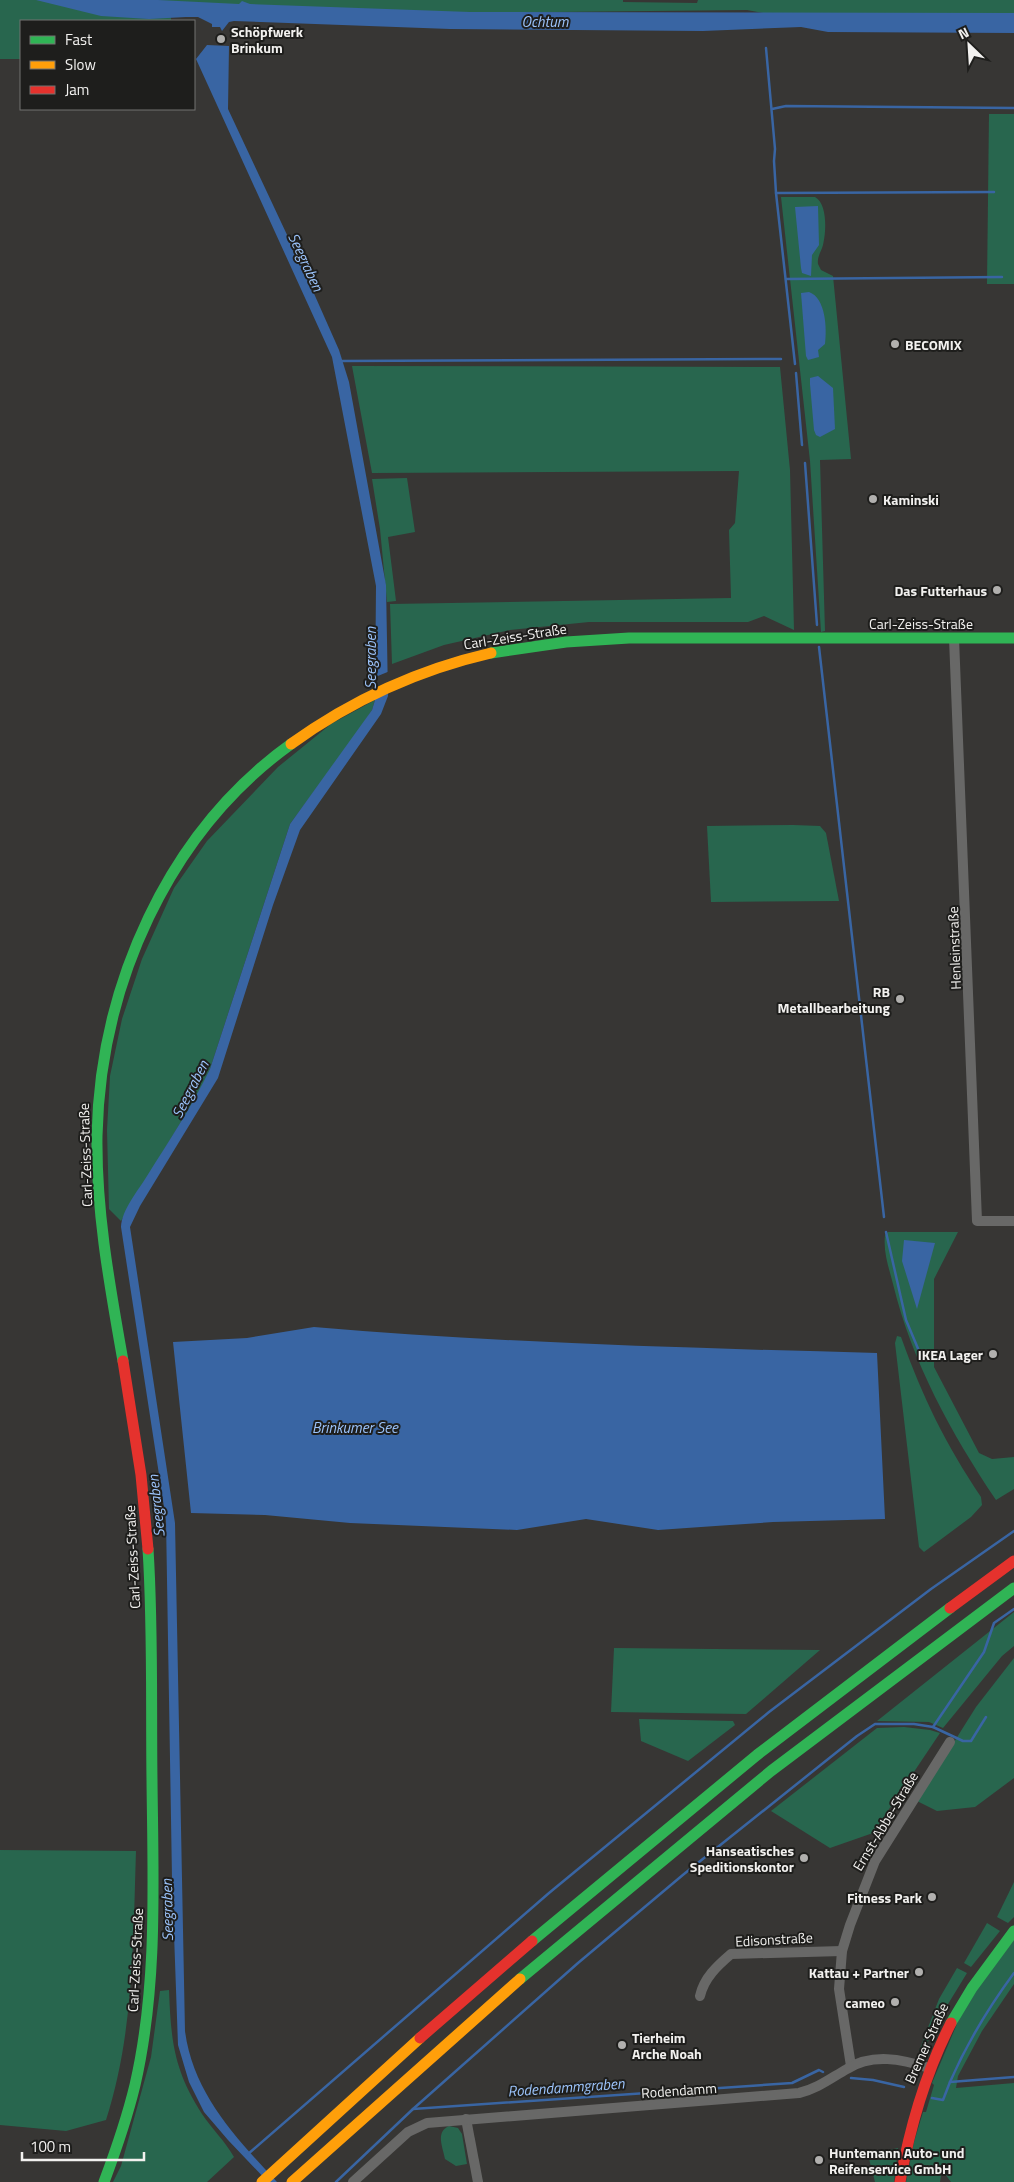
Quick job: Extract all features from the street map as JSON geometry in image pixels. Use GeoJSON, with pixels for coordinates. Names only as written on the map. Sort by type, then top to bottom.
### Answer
{"type":"FeatureCollection","features":[{"type":"Feature","properties":{"kind":"main road","name":"Carl-Zeiss-Straße"},"geometry":{"type":"LineString","coordinates":[[104,2182],[124,2128],[142,2054],[151,1965],[153,1872],[151,1609],[147,1530],[135,1428],[105,1242],[98,1156],[98,1096],[106,1040],[121,982],[137,938],[159,896],[200,834],[232,797],[265,764],[314,727],[370,694],[392,684],[472,657],[558,642],[718,638],[1014,638]]}},
{"type":"Feature","properties":{"kind":"main road"},"geometry":{"type":"LineString","coordinates":[[265,2178],[454,2008],[722,1783],[845,1687],[1014,1561]]}},
{"type":"Feature","properties":{"kind":"main road"},"geometry":{"type":"LineString","coordinates":[[292,2182],[519,1979],[729,1805],[858,1704],[1014,1588]]}},
{"type":"Feature","properties":{"kind":"main road","name":"Bremer Straße"},"geometry":{"type":"LineString","coordinates":[[900,2182],[908,2135],[929,2068],[964,1996],[1014,1930]]}},
{"type":"Feature","properties":{"kind":"street","name":"Henleinstraße"},"geometry":{"type":"LineString","coordinates":[[954,638],[977,1221],[1014,1221]]}},
{"type":"Feature","properties":{"kind":"street","name":"Ernst-Abbe-Straße"},"geometry":{"type":"LineString","coordinates":[[851,2066],[839,1989],[842,1951],[860,1896],[875,1860],[950,1742]]}},
{"type":"Feature","properties":{"kind":"street","name":"Edisonstraße"},"geometry":{"type":"LineString","coordinates":[[700,1996],[703,1984],[720,1963],[731,1954],[842,1951]]}},
{"type":"Feature","properties":{"kind":"street","name":"Rodendamm"},"geometry":{"type":"LineString","coordinates":[[352,2182],[417,2126],[427,2122],[799,2093],[825,2083],[861,2061],[895,2059],[929,2068]]}},
{"type":"Feature","properties":{"kind":"street"},"geometry":{"type":"LineString","coordinates":[[466,2119],[478,2182]]}},
{"type":"Feature","properties":{"kind":"green space"},"geometry":{"type":"Polygon","coordinates":[[[0,0],[51,0],[171,17],[171,20],[20,20],[20,59],[0,59],[0,0]]]}},
{"type":"Feature","properties":{"kind":"green space"},"geometry":{"type":"Polygon","coordinates":[[[122,0],[623,0],[623,2],[697,3],[698,0],[1014,0],[1014,13],[763,13],[747,10],[452,13],[122,0]]]}},
{"type":"Feature","properties":{"kind":"green space"},"geometry":{"type":"Polygon","coordinates":[[[989,114],[1014,114],[1014,284],[987,284],[989,114]]]}},
{"type":"Feature","properties":{"kind":"green space"},"geometry":{"type":"Polygon","coordinates":[[[781,197],[815,197],[824,212],[825,233],[818,264],[821,270],[833,276],[851,459],[820,460],[825,631],[821,632],[810,461],[781,197]]]}},
{"type":"Feature","properties":{"kind":"green space"},"geometry":{"type":"Polygon","coordinates":[[[352,366],[780,367],[790,470],[794,630],[764,616],[748,622],[589,622],[510,630],[444,645],[392,664],[390,604],[731,598],[729,530],[735,523],[739,471],[372,473],[352,366]]]}},
{"type":"Feature","properties":{"kind":"green space"},"geometry":{"type":"Polygon","coordinates":[[[407,478],[415,532],[388,537],[396,601],[387,602],[380,529],[372,479],[407,478]]]}},
{"type":"Feature","properties":{"kind":"green space"},"geometry":{"type":"Polygon","coordinates":[[[375,700],[372,710],[356,734],[290,824],[210,1069],[199,1092],[121,1221],[109,1209],[107,1130],[110,1076],[122,1019],[142,959],[174,888],[207,841],[278,767],[331,724],[375,700]]]}},
{"type":"Feature","properties":{"kind":"green space"},"geometry":{"type":"Polygon","coordinates":[[[707,826],[820,826],[826,833],[839,901],[711,902],[707,826]]]}},
{"type":"Feature","properties":{"kind":"green space"},"geometry":{"type":"Polygon","coordinates":[[[888,1232],[958,1232],[934,1279],[934,1367],[979,1453],[992,1459],[1014,1457],[1014,1489],[996,1500],[949,1423],[922,1369],[901,1313],[887,1260],[885,1235],[888,1232]]]}},
{"type":"Feature","properties":{"kind":"green space"},"geometry":{"type":"Polygon","coordinates":[[[897,1336],[901,1337],[936,1420],[956,1458],[981,1497],[982,1505],[971,1517],[924,1552],[919,1547],[895,1343],[897,1336]]]}},
{"type":"Feature","properties":{"kind":"green space"},"geometry":{"type":"Polygon","coordinates":[[[1014,1612],[1014,1646],[1002,1656],[943,1728],[929,1722],[877,1721],[1014,1612]]]}},
{"type":"Feature","properties":{"kind":"green space"},"geometry":{"type":"Polygon","coordinates":[[[614,1648],[820,1650],[746,1714],[611,1712],[614,1648]]]}},
{"type":"Feature","properties":{"kind":"green space"},"geometry":{"type":"Polygon","coordinates":[[[1014,1658],[1014,1778],[975,1807],[937,1811],[917,1801],[976,1707],[1014,1658]]]}},
{"type":"Feature","properties":{"kind":"green space"},"geometry":{"type":"Polygon","coordinates":[[[639,1719],[733,1721],[735,1725],[688,1761],[641,1741],[639,1719]]]}},
{"type":"Feature","properties":{"kind":"green space"},"geometry":{"type":"Polygon","coordinates":[[[904,1727],[940,1733],[873,1833],[830,1848],[771,1811],[877,1728],[904,1727]]]}},
{"type":"Feature","properties":{"kind":"green space"},"geometry":{"type":"Polygon","coordinates":[[[0,1850],[136,1851],[133,1953],[127,2021],[115,2087],[106,2120],[66,2131],[0,2125],[0,1850]]]}},
{"type":"Feature","properties":{"kind":"green space"},"geometry":{"type":"Polygon","coordinates":[[[1014,1882],[1014,1917],[1008,1923],[997,1917],[1014,1882]]]}},
{"type":"Feature","properties":{"kind":"green space"},"geometry":{"type":"Polygon","coordinates":[[[987,1923],[1000,1931],[971,1967],[964,1963],[987,1923]]]}},
{"type":"Feature","properties":{"kind":"green space"},"geometry":{"type":"Polygon","coordinates":[[[1014,1940],[1014,1984],[982,2031],[958,2076],[956,2088],[1014,2083],[1014,2182],[951,2182],[942,2170],[940,2182],[906,2182],[914,2142],[934,2085],[932,2083],[962,2012],[979,1985],[1014,1940]]]}},
{"type":"Feature","properties":{"kind":"green space"},"geometry":{"type":"Polygon","coordinates":[[[957,1968],[967,1973],[934,2027],[925,2049],[919,2051],[939,1999],[957,1968]]]}},
{"type":"Feature","properties":{"kind":"green space"},"geometry":{"type":"Polygon","coordinates":[[[169,1990],[173,2040],[185,2083],[202,2114],[234,2157],[207,2182],[113,2182],[121,2166],[151,2057],[160,1991],[169,1990]]]}},
{"type":"Feature","properties":{"kind":"green space"},"geometry":{"type":"Polygon","coordinates":[[[449,2126],[458,2128],[462,2134],[467,2164],[456,2166],[445,2159],[441,2136],[442,2132],[449,2126]]]}},
{"type":"Feature","properties":{"kind":"green space"},"geometry":{"type":"Polygon","coordinates":[[[898,2148],[894,2182],[875,2182],[868,2155],[898,2148]]]}},
{"type":"Feature","properties":{"kind":"water","name":"Ochtum"},"geometry":{"type":"Polygon","coordinates":[[[36,0],[158,0],[239,4],[242,1],[250,4],[470,12],[1014,13],[1014,33],[828,32],[801,27],[703,31],[450,29],[234,21],[229,22],[222,31],[220,27],[212,27],[212,24],[198,17],[149,19],[101,16],[36,0]]]}},
{"type":"Feature","properties":{"kind":"water"},"geometry":{"type":"Polygon","coordinates":[[[207,45],[229,46],[228,109],[339,350],[349,382],[386,585],[388,696],[381,714],[300,830],[273,905],[218,1078],[140,1206],[130,1227],[175,1523],[185,2031],[197,2075],[207,2094],[246,2149],[277,2182],[268,2182],[204,2112],[189,2082],[178,2045],[172,1878],[166,1520],[121,1227],[127,1207],[180,1123],[210,1069],[290,824],[372,710],[375,700],[376,586],[332,357],[196,59],[207,45]]]}},
{"type":"Feature","properties":{"kind":"water"},"geometry":{"type":"Polygon","coordinates":[[[818,206],[819,245],[812,255],[811,276],[802,273],[795,207],[818,206]]]}},
{"type":"Feature","properties":{"kind":"water"},"geometry":{"type":"Polygon","coordinates":[[[809,292],[815,295],[822,307],[826,330],[825,344],[818,350],[819,357],[808,360],[806,356],[801,293],[809,292]]]}},
{"type":"Feature","properties":{"kind":"water"},"geometry":{"type":"Polygon","coordinates":[[[818,376],[833,388],[835,429],[820,437],[816,435],[814,430],[810,384],[810,378],[818,376]]]}},
{"type":"Feature","properties":{"kind":"water"},"geometry":{"type":"Polygon","coordinates":[[[904,1240],[935,1243],[917,1309],[902,1261],[904,1240]]]}},
{"type":"Feature","properties":{"kind":"water","name":"Brinkumer See"},"geometry":{"type":"Polygon","coordinates":[[[314,1327],[525,1341],[877,1353],[885,1519],[773,1522],[658,1530],[586,1519],[517,1530],[350,1523],[265,1515],[191,1513],[173,1342],[247,1338],[314,1327]]]}},
{"type":"Feature","properties":{"kind":"pier"},"geometry":{"type":"Polygon","coordinates":[[[390,671],[390,691],[373,699],[373,678],[390,671]]]}},
{"type":"Feature","properties":{"kind":"waterway"},"geometry":{"type":"LineString","coordinates":[[766,48],[775,149],[776,193],[795,364]]}},
{"type":"Feature","properties":{"kind":"waterway"},"geometry":{"type":"LineString","coordinates":[[772,109],[786,106],[1014,108]]}},
{"type":"Feature","properties":{"kind":"waterway"},"geometry":{"type":"LineString","coordinates":[[776,193],[994,192]]}},
{"type":"Feature","properties":{"kind":"waterway"},"geometry":{"type":"LineString","coordinates":[[786,279],[1002,277]]}},
{"type":"Feature","properties":{"kind":"waterway"},"geometry":{"type":"LineString","coordinates":[[340,361],[781,359]]}},
{"type":"Feature","properties":{"kind":"waterway"},"geometry":{"type":"LineString","coordinates":[[796,373],[802,445]]}},
{"type":"Feature","properties":{"kind":"waterway"},"geometry":{"type":"LineString","coordinates":[[805,463],[817,625]]}},
{"type":"Feature","properties":{"kind":"waterway"},"geometry":{"type":"LineString","coordinates":[[819,647],[884,1217]]}},
{"type":"Feature","properties":{"kind":"waterway"},"geometry":{"type":"LineString","coordinates":[[886,1232],[906,1320],[919,1351]]}},
{"type":"Feature","properties":{"kind":"waterway"},"geometry":{"type":"LineString","coordinates":[[248,2154],[549,1893],[769,1712],[931,1589],[1014,1531]]}},
{"type":"Feature","properties":{"kind":"waterway"},"geometry":{"type":"LineString","coordinates":[[933,1727],[984,1652],[994,1623],[1014,1609]]}},
{"type":"Feature","properties":{"kind":"waterway"},"geometry":{"type":"LineString","coordinates":[[413,2109],[578,1963],[684,1874],[857,1736],[875,1724],[914,1724],[933,1727],[963,1741],[971,1741],[986,1717]]}},
{"type":"Feature","properties":{"kind":"waterway"},"geometry":{"type":"LineString","coordinates":[[950,2082],[979,2026],[1014,1973]]}},
{"type":"Feature","properties":{"kind":"waterway","name":"Rodendammgraben"},"geometry":{"type":"LineString","coordinates":[[336,2182],[413,2109],[792,2083],[819,2070],[823,2072]]}},
{"type":"Feature","properties":{"kind":"waterway","name":"Rodendammgraben"},"geometry":{"type":"LineString","coordinates":[[932,2098],[943,2100],[950,2082],[1014,2077]]}},
{"type":"Feature","properties":{"kind":"waterway","name":"Rodendammgraben"},"geometry":{"type":"LineString","coordinates":[[851,2078],[873,2080],[904,2087]]}},
{"type":"Feature","properties":{"kind":"traffic: fast"},"geometry":{"type":"LineString","coordinates":[[491,653],[566,642],[629,638],[1014,638]]}},
{"type":"Feature","properties":{"kind":"traffic: fast"},"geometry":{"type":"LineString","coordinates":[[123,1361],[101,1221],[97,1164],[101,1080],[111,1024],[127,970],[149,918],[176,868],[209,822],[247,780],[291,744]]}},
{"type":"Feature","properties":{"kind":"traffic: fast"},"geometry":{"type":"LineString","coordinates":[[104,2182],[121,2134],[135,2085],[148,2009],[151,1971],[153,1856],[151,1636],[148,1549]]}},
{"type":"Feature","properties":{"kind":"traffic: fast"},"geometry":{"type":"LineString","coordinates":[[520,1979],[771,1771],[1014,1588]]}},
{"type":"Feature","properties":{"kind":"traffic: fast"},"geometry":{"type":"LineString","coordinates":[[532,1941],[757,1755],[950,1608]]}},
{"type":"Feature","properties":{"kind":"traffic: fast"},"geometry":{"type":"LineString","coordinates":[[951,2023],[972,1988],[1014,1931]]}},
{"type":"Feature","properties":{"kind":"traffic: slow"},"geometry":{"type":"LineString","coordinates":[[291,744],[314,728],[386,688],[437,668],[491,653]]}},
{"type":"Feature","properties":{"kind":"traffic: slow"},"geometry":{"type":"LineString","coordinates":[[292,2182],[520,1979]]}},
{"type":"Feature","properties":{"kind":"traffic: slow"},"geometry":{"type":"LineString","coordinates":[[262,2182],[420,2038]]}},
{"type":"Feature","properties":{"kind":"traffic: jam"},"geometry":{"type":"LineString","coordinates":[[123,1361],[141,1475],[148,1549]]}},
{"type":"Feature","properties":{"kind":"traffic: jam"},"geometry":{"type":"LineString","coordinates":[[950,1608],[1014,1561]]}},
{"type":"Feature","properties":{"kind":"traffic: jam"},"geometry":{"type":"LineString","coordinates":[[420,2038],[532,1941]]}},
{"type":"Feature","properties":{"kind":"traffic: jam"},"geometry":{"type":"LineString","coordinates":[[900,2182],[909,2141],[926,2081],[951,2023]]}},
{"type":"Feature","properties":{"kind":"place","name":"Schöpfwerk Brinkum"},"geometry":{"type":"Point","coordinates":[221,39]}},
{"type":"Feature","properties":{"kind":"place","name":"BECOMIX"},"geometry":{"type":"Point","coordinates":[895,344]}},
{"type":"Feature","properties":{"kind":"place","name":"Kaminski"},"geometry":{"type":"Point","coordinates":[873,499]}},
{"type":"Feature","properties":{"kind":"place","name":"Das Futterhaus"},"geometry":{"type":"Point","coordinates":[997,590]}},
{"type":"Feature","properties":{"kind":"place","name":"RB Metallbearbeitung"},"geometry":{"type":"Point","coordinates":[900,999]}},
{"type":"Feature","properties":{"kind":"place","name":"IKEA Lager"},"geometry":{"type":"Point","coordinates":[993,1354]}},
{"type":"Feature","properties":{"kind":"place","name":"Hanseatisches Speditionskontor"},"geometry":{"type":"Point","coordinates":[804,1858]}},
{"type":"Feature","properties":{"kind":"place","name":"Fitness Park"},"geometry":{"type":"Point","coordinates":[932,1897]}},
{"type":"Feature","properties":{"kind":"place","name":"Kattau + Partner"},"geometry":{"type":"Point","coordinates":[919,1972]}},
{"type":"Feature","properties":{"kind":"place","name":"cameo"},"geometry":{"type":"Point","coordinates":[895,2002]}},
{"type":"Feature","properties":{"kind":"place","name":"Tierheim Arche Noah"},"geometry":{"type":"Point","coordinates":[622,2045]}},
{"type":"Feature","properties":{"kind":"place","name":"Huntemann Auto- und Reifenservice GmbH"},"geometry":{"type":"Point","coordinates":[819,2160]}},
{"type":"Feature","properties":{"kind":"water label","name":"Seegraben"},"geometry":{"type":"Point","coordinates":[306,262]}},
{"type":"Feature","properties":{"kind":"water label","name":"Seegraben"},"geometry":{"type":"Point","coordinates":[370,658]}},
{"type":"Feature","properties":{"kind":"water label","name":"Seegraben"},"geometry":{"type":"Point","coordinates":[190,1089]}},
{"type":"Feature","properties":{"kind":"water label","name":"Seegraben"},"geometry":{"type":"Point","coordinates":[156,1506]}},
{"type":"Feature","properties":{"kind":"water label","name":"Seegraben"},"geometry":{"type":"Point","coordinates":[167,1910]}}]}
